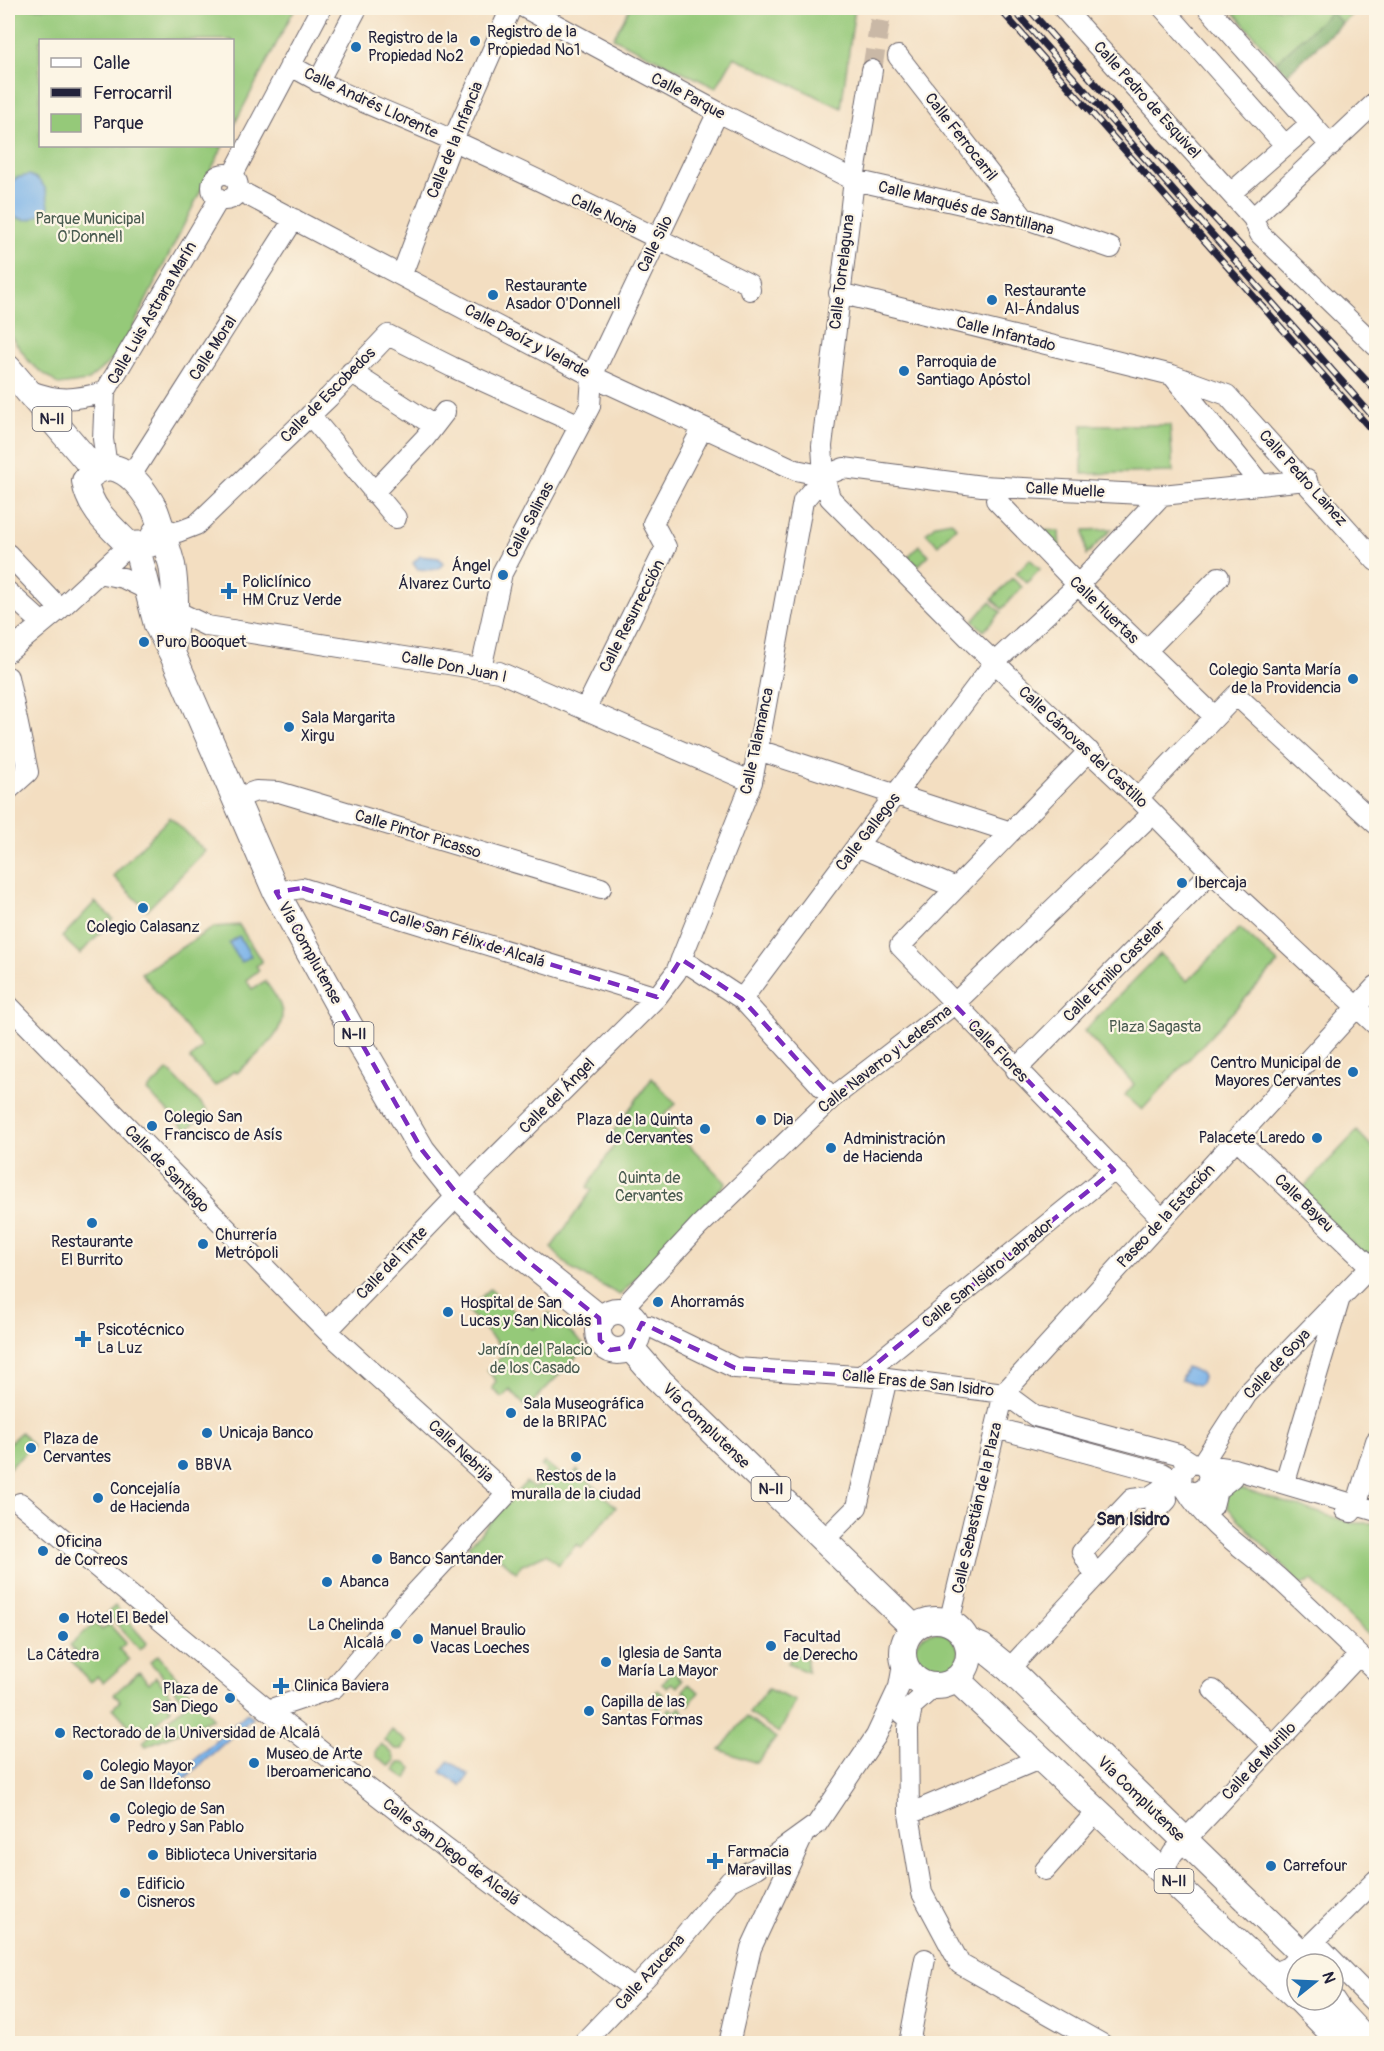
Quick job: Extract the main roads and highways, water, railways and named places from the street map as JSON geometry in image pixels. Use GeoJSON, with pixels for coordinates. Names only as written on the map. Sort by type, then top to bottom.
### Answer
{"type":"FeatureCollection","features":[{"type":"Feature","properties":{"kind":"main road","name":"N-II"},"geometry":{"type":"LineString","coordinates":[[8,368],[18,391],[104,474]]}},
{"type":"Feature","properties":{"kind":"main road","name":"Vía Complutense"},"geometry":{"type":"LineString","coordinates":[[104,474],[156,510],[159,528],[171,563],[176,611],[172,653]]}},
{"type":"Feature","properties":{"kind":"main road"},"geometry":{"type":"LineString","coordinates":[[104,474],[87,496],[95,510],[132,545],[149,544],[159,528]]}},
{"type":"Feature","properties":{"kind":"main road","name":"Vía Complutense"},"geometry":{"type":"LineString","coordinates":[[132,545],[148,590],[157,625],[172,653],[276,892],[342,1013],[422,1149],[458,1195],[501,1239],[623,1327],[657,1378],[914,1628]]}},
{"type":"Feature","properties":{"kind":"main road"},"geometry":{"type":"LineString","coordinates":[[914,1628],[933,1620],[958,1632],[968,1662],[946,1683]]}},
{"type":"Feature","properties":{"kind":"main road","name":"N-II"},"geometry":{"type":"LineString","coordinates":[[914,1628],[903,1648],[904,1659],[915,1678],[946,1683],[1039,1759],[1163,1870],[1285,1986]]}},
{"type":"Feature","properties":{"kind":"main road","name":"Vía Complutense"},"geometry":{"type":"LineString","coordinates":[[958,1632],[982,1647],[1009,1669],[1184,1841],[1308,1952]]}},
{"type":"Feature","properties":{"kind":"main road","name":"N-II"},"geometry":{"type":"LineString","coordinates":[[1311,2012],[1343,2043]]}},
{"type":"Feature","properties":{"kind":"main road"},"geometry":{"type":"LineString","coordinates":[[1339,2012],[1369,2043]]}},
{"type":"Feature","properties":{"kind":"water"},"geometry":{"type":"Polygon","coordinates":[[[29,175],[42,183],[49,207],[34,218],[25,220],[8,213],[8,186],[16,178],[29,175]]]}},
{"type":"Feature","properties":{"kind":"water"},"geometry":{"type":"Polygon","coordinates":[[[420,556],[439,558],[443,563],[435,569],[417,569],[413,563],[420,556]]]}},
{"type":"Feature","properties":{"kind":"water"},"geometry":{"type":"Polygon","coordinates":[[[239,936],[251,956],[241,962],[229,943],[239,936]]]}},
{"type":"Feature","properties":{"kind":"water"},"geometry":{"type":"Polygon","coordinates":[[[1186,1367],[1201,1373],[1203,1377],[1201,1383],[1197,1385],[1181,1379],[1186,1367]]]}},
{"type":"Feature","properties":{"kind":"water"},"geometry":{"type":"Polygon","coordinates":[[[247,1713],[252,1718],[182,1781],[177,1775],[247,1713]]]}},
{"type":"Feature","properties":{"kind":"water"},"geometry":{"type":"Polygon","coordinates":[[[449,1761],[469,1775],[461,1786],[441,1772],[449,1761]]]}},
{"type":"Feature","properties":{"kind":"tunnel"},"geometry":{"type":"LineString","coordinates":[[872,70],[882,8]]}},
{"type":"Feature","properties":{"kind":"railway"},"geometry":{"type":"LineString","coordinates":[[999,8],[1376,435]]}},
{"type":"Feature","properties":{"kind":"railway"},"geometry":{"type":"LineString","coordinates":[[1012,8],[1376,420]]}},
{"type":"Feature","properties":{"kind":"railway"},"geometry":{"type":"LineString","coordinates":[[1028,8],[1207,210],[1376,391]]}},
{"type":"Feature","properties":{"kind":"place","name":"Registro de la Propiedad Nº1"},"geometry":{"type":"Point","coordinates":[475,41]}},
{"type":"Feature","properties":{"kind":"place","name":"Registro de la Propiedad Nº2"},"geometry":{"type":"Point","coordinates":[356,47]}},
{"type":"Feature","properties":{"kind":"place","name":"Restaurante Asador O'Donnell"},"geometry":{"type":"Point","coordinates":[493,295]}},
{"type":"Feature","properties":{"kind":"place","name":"Restaurante Al-Ándalus"},"geometry":{"type":"Point","coordinates":[992,300]}},
{"type":"Feature","properties":{"kind":"place","name":"Parroquia de Santiago Apóstol"},"geometry":{"type":"Point","coordinates":[904,371]}},
{"type":"Feature","properties":{"kind":"place","name":"Ángel Álvarez Curto"},"geometry":{"type":"Point","coordinates":[503,575]}},
{"type":"Feature","properties":{"kind":"place","name":"Policlínico HM Cruz Verde"},"geometry":{"type":"Point","coordinates":[229,591]}},
{"type":"Feature","properties":{"kind":"place","name":"Puro Booquet"},"geometry":{"type":"Point","coordinates":[144,642]}},
{"type":"Feature","properties":{"kind":"place","name":"Colegio Santa María de la Providencia"},"geometry":{"type":"Point","coordinates":[1353,679]}},
{"type":"Feature","properties":{"kind":"place","name":"Sala Margarita Xirgu"},"geometry":{"type":"Point","coordinates":[289,727]}},
{"type":"Feature","properties":{"kind":"place","name":"Ibercaja"},"geometry":{"type":"Point","coordinates":[1182,883]}},
{"type":"Feature","properties":{"kind":"place","name":"Colegio Calasanz"},"geometry":{"type":"Point","coordinates":[143,908]}},
{"type":"Feature","properties":{"kind":"place","name":"Centro Municipal de Mayores Cervantes"},"geometry":{"type":"Point","coordinates":[1353,1072]}},
{"type":"Feature","properties":{"kind":"place","name":"Dia"},"geometry":{"type":"Point","coordinates":[761,1120]}},
{"type":"Feature","properties":{"kind":"place","name":"Colegio San Francisco de Asís"},"geometry":{"type":"Point","coordinates":[152,1126]}},
{"type":"Feature","properties":{"kind":"place","name":"Plaza de la Quinta de Cervantes"},"geometry":{"type":"Point","coordinates":[705,1129]}},
{"type":"Feature","properties":{"kind":"place","name":"Palacete Laredo"},"geometry":{"type":"Point","coordinates":[1317,1138]}},
{"type":"Feature","properties":{"kind":"place","name":"Administración de Hacienda"},"geometry":{"type":"Point","coordinates":[831,1148]}},
{"type":"Feature","properties":{"kind":"place","name":"Restaurante El Burrito"},"geometry":{"type":"Point","coordinates":[92,1223]}},
{"type":"Feature","properties":{"kind":"place","name":"Churrería Metrópoli"},"geometry":{"type":"Point","coordinates":[203,1244]}},
{"type":"Feature","properties":{"kind":"place","name":"Ahorramás"},"geometry":{"type":"Point","coordinates":[658,1302]}},
{"type":"Feature","properties":{"kind":"place","name":"Hospital de San Lucas y San Nicolás"},"geometry":{"type":"Point","coordinates":[448,1312]}},
{"type":"Feature","properties":{"kind":"place","name":"Psicotécnico La Luz"},"geometry":{"type":"Point","coordinates":[83,1339]}},
{"type":"Feature","properties":{"kind":"place","name":"Sala Museográfica de la BRIPAC"},"geometry":{"type":"Point","coordinates":[511,1413]}},
{"type":"Feature","properties":{"kind":"place","name":"Unicaja Banco"},"geometry":{"type":"Point","coordinates":[207,1433]}},
{"type":"Feature","properties":{"kind":"place","name":"Plaza de Cervantes"},"geometry":{"type":"Point","coordinates":[31,1448]}},
{"type":"Feature","properties":{"kind":"place","name":"Restos de la muralla de la ciudad"},"geometry":{"type":"Point","coordinates":[576,1457]}},
{"type":"Feature","properties":{"kind":"place","name":"BBVA"},"geometry":{"type":"Point","coordinates":[183,1465]}},
{"type":"Feature","properties":{"kind":"place","name":"Concejalía de Hacienda"},"geometry":{"type":"Point","coordinates":[98,1498]}},
{"type":"Feature","properties":{"kind":"place","name":"Oficina de Correos"},"geometry":{"type":"Point","coordinates":[43,1551]}},
{"type":"Feature","properties":{"kind":"place","name":"Banco Santander"},"geometry":{"type":"Point","coordinates":[377,1559]}},
{"type":"Feature","properties":{"kind":"place","name":"Abanca"},"geometry":{"type":"Point","coordinates":[327,1582]}},
{"type":"Feature","properties":{"kind":"place","name":"Hotel El Bedel"},"geometry":{"type":"Point","coordinates":[64,1618]}},
{"type":"Feature","properties":{"kind":"place","name":"La Chelinda Alcalá"},"geometry":{"type":"Point","coordinates":[396,1634]}},
{"type":"Feature","properties":{"kind":"place","name":"La Cátedra"},"geometry":{"type":"Point","coordinates":[63,1636]}},
{"type":"Feature","properties":{"kind":"place","name":"Manuel Braulio Vacas Loeches"},"geometry":{"type":"Point","coordinates":[418,1639]}},
{"type":"Feature","properties":{"kind":"place","name":"Facultad de Derecho"},"geometry":{"type":"Point","coordinates":[771,1646]}},
{"type":"Feature","properties":{"kind":"place","name":"Iglesia de Santa María La Mayor"},"geometry":{"type":"Point","coordinates":[606,1662]}},
{"type":"Feature","properties":{"kind":"place","name":"Clinica Baviera"},"geometry":{"type":"Point","coordinates":[281,1686]}},
{"type":"Feature","properties":{"kind":"place","name":"Plaza de San Diego"},"geometry":{"type":"Point","coordinates":[230,1698]}},
{"type":"Feature","properties":{"kind":"place","name":"Capilla de las Santas Formas"},"geometry":{"type":"Point","coordinates":[589,1711]}},
{"type":"Feature","properties":{"kind":"place","name":"Rectorado de la Universidad de Alcalá"},"geometry":{"type":"Point","coordinates":[60,1733]}},
{"type":"Feature","properties":{"kind":"place","name":"Museo de Arte Iberoamericano"},"geometry":{"type":"Point","coordinates":[254,1763]}},
{"type":"Feature","properties":{"kind":"place","name":"Colegio Mayor de San Ildefonso"},"geometry":{"type":"Point","coordinates":[88,1775]}},
{"type":"Feature","properties":{"kind":"place","name":"Colegio de San Pedro y San Pablo"},"geometry":{"type":"Point","coordinates":[115,1818]}},
{"type":"Feature","properties":{"kind":"place","name":"Biblioteca Universitaria"},"geometry":{"type":"Point","coordinates":[153,1855]}},
{"type":"Feature","properties":{"kind":"place","name":"Farmacia Maravillas"},"geometry":{"type":"Point","coordinates":[715,1861]}},
{"type":"Feature","properties":{"kind":"place","name":"Carrefour"},"geometry":{"type":"Point","coordinates":[1271,1866]}},
{"type":"Feature","properties":{"kind":"place","name":"Edificio Cisneros"},"geometry":{"type":"Point","coordinates":[125,1893]}},
{"type":"Feature","properties":{"kind":"district","name":"San Isidro"},"geometry":{"type":"Point","coordinates":[1133,1519]}},
{"type":"Feature","properties":{"kind":"park label","name":"Parque Municipal O'Donnell"},"geometry":{"type":"Point","coordinates":[90,228]}},
{"type":"Feature","properties":{"kind":"park label","name":"Plaza Sagasta"},"geometry":{"type":"Point","coordinates":[1155,1027]}},
{"type":"Feature","properties":{"kind":"park label","name":"Quinta de Cervantes"},"geometry":{"type":"Point","coordinates":[649,1187]}},
{"type":"Feature","properties":{"kind":"park label","name":"Jardín del Palacio de los Casado"},"geometry":{"type":"Point","coordinates":[535,1359]}}]}
